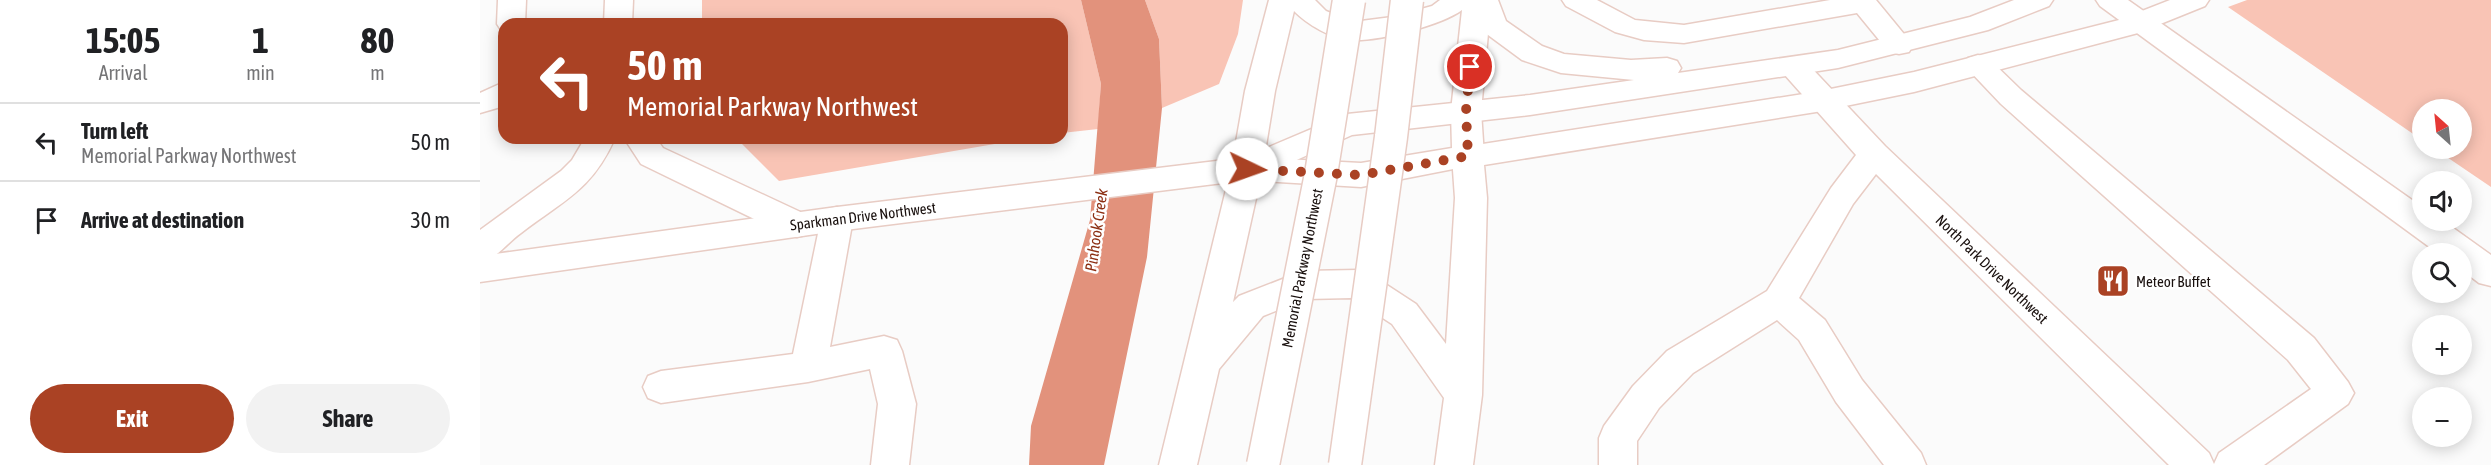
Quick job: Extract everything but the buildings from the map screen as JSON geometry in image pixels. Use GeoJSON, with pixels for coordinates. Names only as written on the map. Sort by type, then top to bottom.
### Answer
{"type":"FeatureCollection","features":[{"type":"Feature","properties":{"kind":"main road"},"geometry":{"type":"LineString","coordinates":[[618,18],[619,0]]}},
{"type":"Feature","properties":{"kind":"main road"},"geometry":{"type":"LineString","coordinates":[[1178,465],[1247,169],[1260,91],[1283,0]]}},
{"type":"Feature","properties":{"kind":"main road"},"geometry":{"type":"LineString","coordinates":[[1299,0],[1316,17],[1351,31],[1393,26],[1422,18],[1442,12],[1458,0]]}},
{"type":"Feature","properties":{"kind":"main road","name":"Memorial Parkway Northwest"},"geometry":{"type":"LineString","coordinates":[[1263,465],[1321,174],[1349,0]]}},
{"type":"Feature","properties":{"kind":"main road"},"geometry":{"type":"LineString","coordinates":[[1345,465],[1389,149],[1407,0]]}},
{"type":"Feature","properties":{"kind":"main road"},"geometry":{"type":"LineString","coordinates":[[1454,465],[1463,395],[1471,198],[1466,111],[1477,0]]}},
{"type":"Feature","properties":{"kind":"main road"},"geometry":{"type":"LineString","coordinates":[[1484,0],[1494,26],[1532,53],[1561,63],[1631,70],[1674,68],[1746,74],[1794,67],[1899,45],[1978,24],[2039,0]]}},
{"type":"Feature","properties":{"kind":"main road"},"geometry":{"type":"LineString","coordinates":[[1576,0],[1619,9],[1644,32],[1665,34],[1683,34],[1862,1],[1899,45]]}},
{"type":"Feature","properties":{"kind":"main road"},"geometry":{"type":"LineString","coordinates":[[1732,25],[1729,15],[1742,0]]}},
{"type":"Feature","properties":{"kind":"main road"},"geometry":{"type":"LineString","coordinates":[[2110,0],[2491,273]]}},
{"type":"Feature","properties":{"kind":"main road","name":"Sparkman Drive Northwest"},"geometry":{"type":"LineString","coordinates":[[480,269],[837,219],[1247,169],[1361,175],[1468,156],[1665,127],[1825,100],[1914,82],[2140,22],[2195,0]]}},
{"type":"Feature","properties":{"kind":"main road"},"geometry":{"type":"LineString","coordinates":[[1978,65],[2011,97],[2301,349],[2335,393],[2233,465]]}},
{"type":"Feature","properties":{"kind":"main road","name":"North Park Drive Northwest"},"geometry":{"type":"LineString","coordinates":[[1794,67],[1874,154],[2195,465]]}},
{"type":"Feature","properties":{"kind":"main road","name":"Sparkman Drive Northwest"},"geometry":{"type":"LineString","coordinates":[[1247,169],[1347,125],[1530,105],[1746,74]]}},
{"type":"Feature","properties":{"kind":"main road"},"geometry":{"type":"LineString","coordinates":[[480,103],[498,98]]}},
{"type":"Feature","properties":{"kind":"main road"},"geometry":{"type":"LineString","coordinates":[[480,250],[509,224],[564,189],[595,152],[598,144]]}},
{"type":"Feature","properties":{"kind":"main road"},"geometry":{"type":"LineString","coordinates":[[643,144],[652,156],[797,225]]}},
{"type":"Feature","properties":{"kind":"main road"},"geometry":{"type":"LineString","coordinates":[[1618,465],[1618,438],[1646,397],[1680,362],[1779,301],[1842,196],[1874,154]]}},
{"type":"Feature","properties":{"kind":"main road"},"geometry":{"type":"LineString","coordinates":[[808,367],[837,219]]}},
{"type":"Feature","properties":{"kind":"main road"},"geometry":{"type":"LineString","coordinates":[[1202,362],[1251,306],[1303,285],[1358,284],[1404,314],[1463,395]]}},
{"type":"Feature","properties":{"kind":"main road"},"geometry":{"type":"LineString","coordinates":[[1779,301],[1812,330],[1849,391],[1907,465]]}},
{"type":"Feature","properties":{"kind":"main road"},"geometry":{"type":"LineString","coordinates":[[661,387],[808,367],[884,351],[897,404],[890,465]]}},
{"type":"Feature","properties":{"kind":"shaded area"},"geometry":{"type":"Polygon","coordinates":[[[702,0],[1081,0],[1101,84],[1098,129],[1068,132],[1068,18],[702,18],[702,0]]]}},
{"type":"Feature","properties":{"kind":"shaded area"},"geometry":{"type":"Polygon","coordinates":[[[1145,0],[1243,0],[1238,34],[1219,84],[1162,108],[1159,39],[1145,0]]]}},
{"type":"Feature","properties":{"kind":"shaded area"},"geometry":{"type":"Polygon","coordinates":[[[2247,0],[2491,0],[2491,187],[2472,174],[2472,171],[2467,171],[2450,159],[2472,159],[2472,99],[2412,99],[2412,133],[2228,7],[2247,0]]]}},
{"type":"Feature","properties":{"kind":"shaded area"},"geometry":{"type":"Polygon","coordinates":[[[742,144],[995,144],[779,181],[742,144]]]}},
{"type":"Feature","properties":{"kind":"water","name":"Pinhook Creek"},"geometry":{"type":"Polygon","coordinates":[[[1081,0],[1145,0],[1159,39],[1162,108],[1147,257],[1104,465],[1029,465],[1031,426],[1090,220],[1101,84],[1081,0]]]}},
{"type":"Feature","properties":{"kind":"place","name":"Meteor Buffet"},"geometry":{"type":"Point","coordinates":[2113,281]}},
{"type":"Feature","properties":{"kind":"route"},"geometry":{"type":"LineString","coordinates":[[1247,169],[1361,175],[1468,156],[1466,111],[1470,67]]}}]}
